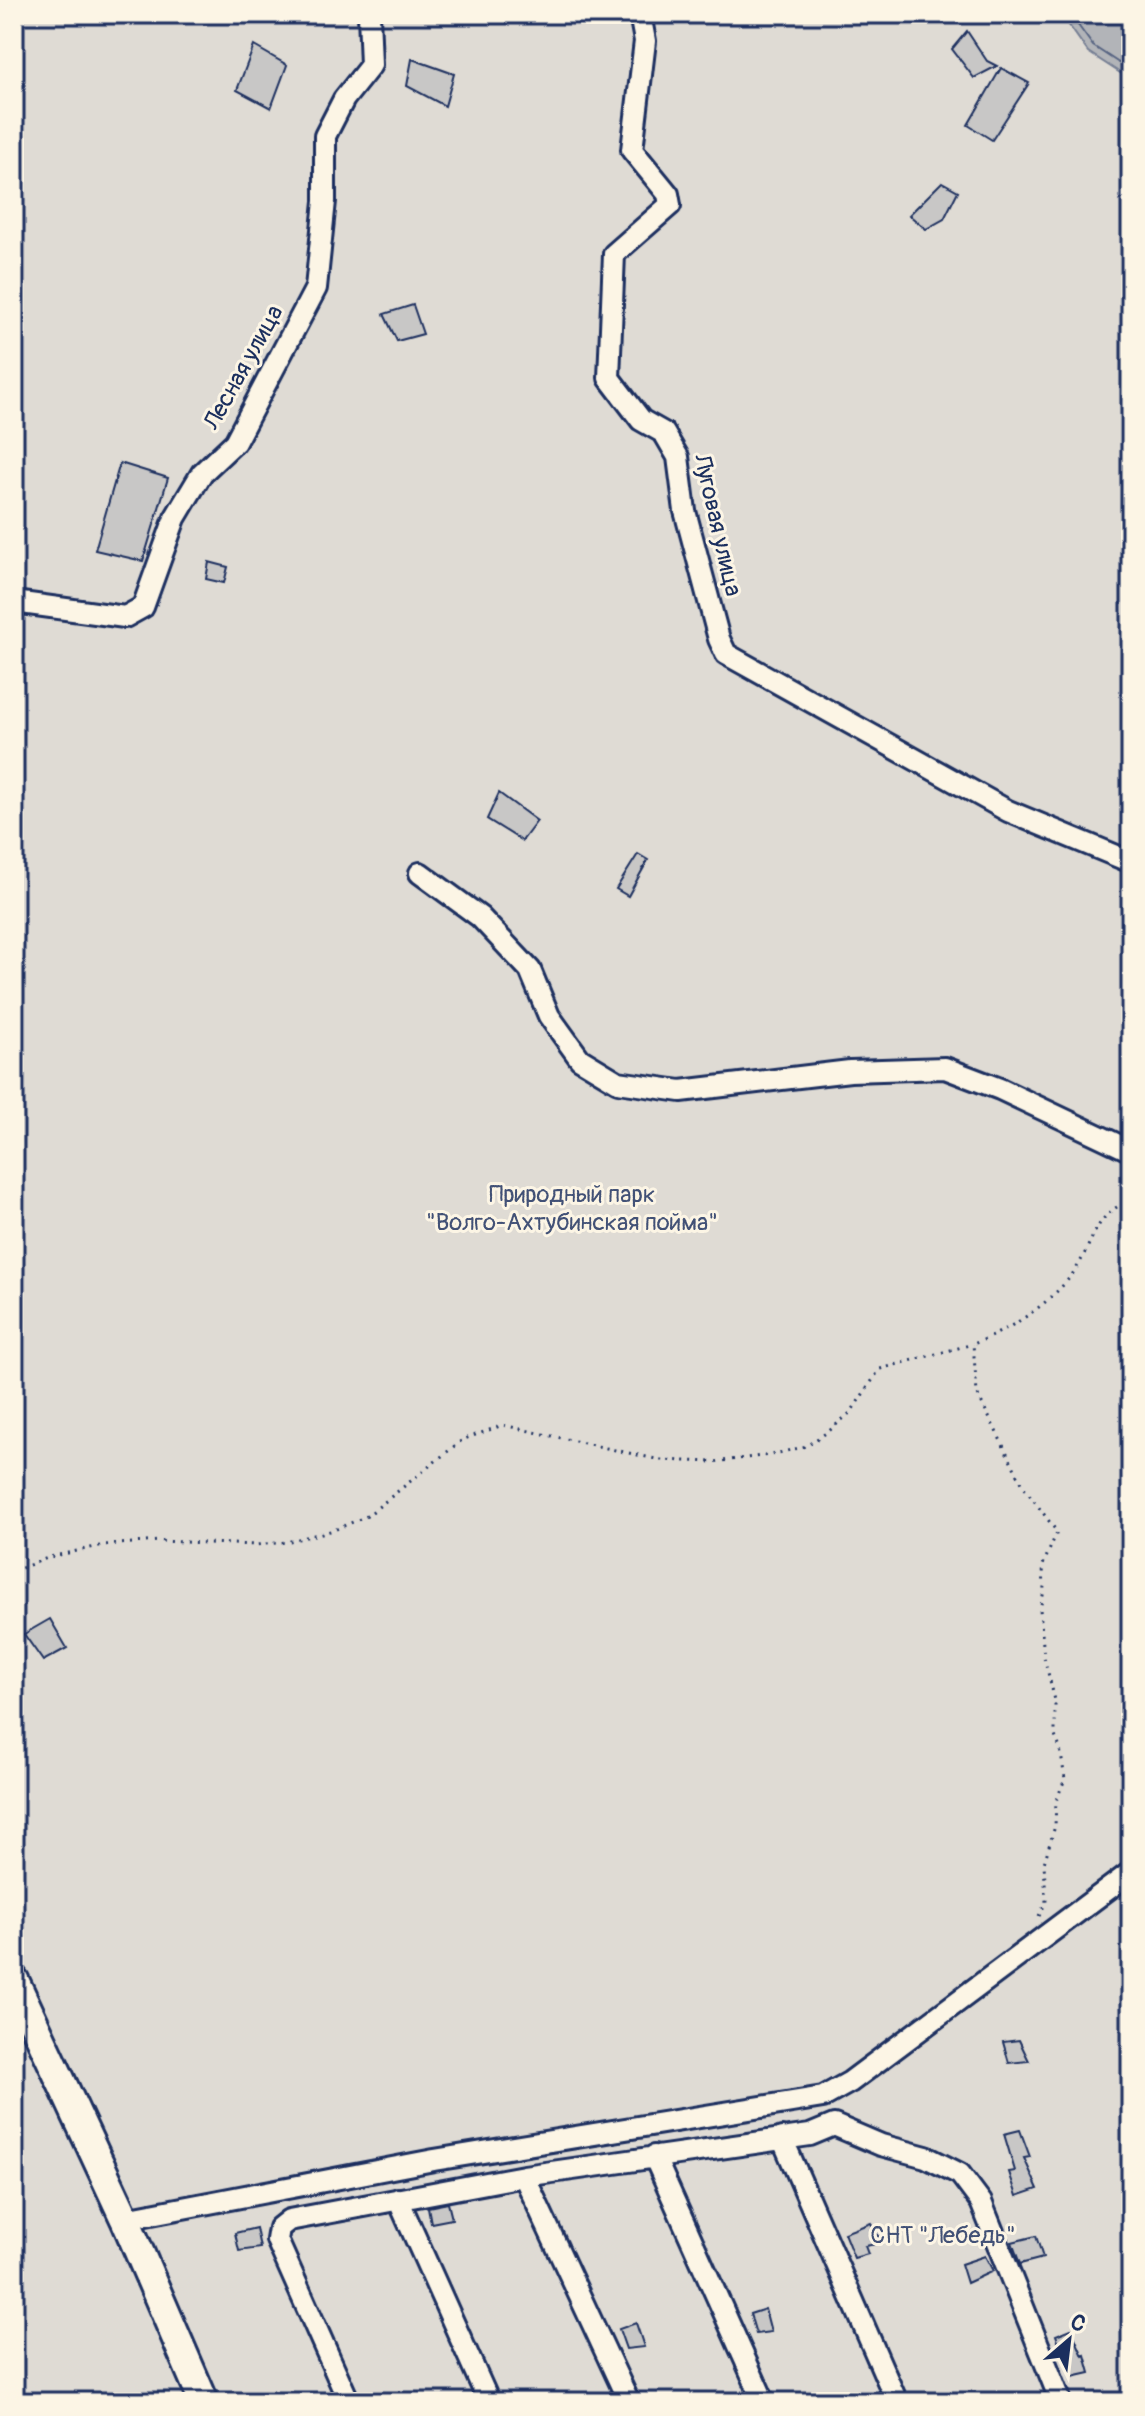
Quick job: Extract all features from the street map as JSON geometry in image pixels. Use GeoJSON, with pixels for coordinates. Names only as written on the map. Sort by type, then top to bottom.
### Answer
{"type":"FeatureCollection","features":[{"type":"Feature","properties":{"kind":"street","name":"Лесная улица"},"geometry":{"type":"LineString","coordinates":[[14,602],[125,617],[143,607],[175,518],[202,473],[235,442],[316,288],[325,201],[325,136],[344,99],[371,65],[369,14]]}},
{"type":"Feature","properties":{"kind":"street","name":"Луговая улица"},"geometry":{"type":"LineString","coordinates":[[640,14],[645,41],[632,150],[668,194],[670,205],[614,254],[609,378],[641,420],[664,433],[678,457],[685,511],[719,639],[726,654],[1008,811],[1131,862]]}},
{"type":"Feature","properties":{"kind":"street"},"geometry":{"type":"LineString","coordinates":[[420,873],[480,917],[520,959],[530,970],[549,1016],[580,1059],[618,1082],[681,1091],[850,1071],[945,1068],[1000,1089],[1131,1151]]}},
{"type":"Feature","properties":{"kind":"street"},"geometry":{"type":"LineString","coordinates":[[125,2219],[434,2160],[823,2097],[850,2082],[1131,1872]]}},
{"type":"Feature","properties":{"kind":"street"},"geometry":{"type":"LineString","coordinates":[[14,1980],[125,2219],[204,2402]]}},
{"type":"Feature","properties":{"kind":"street"},"geometry":{"type":"LineString","coordinates":[[823,2097],[834,2125],[881,2145],[926,2157],[960,2174],[981,2202],[1061,2402]]}},
{"type":"Feature","properties":{"kind":"street"},"geometry":{"type":"LineString","coordinates":[[349,2402],[277,2240],[279,2228],[289,2220],[524,2176],[810,2135],[834,2125]]}},
{"type":"Feature","properties":{"kind":"street"},"geometry":{"type":"LineString","coordinates":[[782,2138],[897,2402]]}},
{"type":"Feature","properties":{"kind":"street"},"geometry":{"type":"LineString","coordinates":[[654,2156],[764,2402]]}},
{"type":"Feature","properties":{"kind":"street"},"geometry":{"type":"LineString","coordinates":[[524,2176],[629,2402]]}},
{"type":"Feature","properties":{"kind":"street"},"geometry":{"type":"LineString","coordinates":[[398,2199],[489,2402]]}},
{"type":"Feature","properties":{"kind":"path"},"geometry":{"type":"LineString","coordinates":[[14,1571],[72,1550],[104,1545],[160,1541],[256,1545],[334,1530],[367,1516],[462,1440],[503,1425],[660,1460],[713,1462],[771,1455],[806,1446],[851,1412],[880,1369],[973,1344],[1018,1321],[1043,1303],[1082,1261],[1097,1226],[1106,1214],[1131,1200]]}},
{"type":"Feature","properties":{"kind":"path"},"geometry":{"type":"LineString","coordinates":[[973,1344],[977,1393],[1024,1487],[1057,1532],[1043,1565],[1044,1591],[1040,1609],[1044,1657],[1055,1700],[1055,1736],[1065,1779],[1056,1801],[1055,1826],[1044,1863],[1046,1902],[1036,1920],[1028,1950]]}},
{"type":"Feature","properties":{"kind":"green space","name":"Природный парк \"Волго-Ахтубинская пойма\""},"geometry":{"type":"Polygon","coordinates":[[[14,14],[1131,14],[1131,2402],[14,2402],[14,14]]]}},
{"type":"Feature","properties":{"kind":"water"},"geometry":{"type":"Polygon","coordinates":[[[1061,14],[1131,14],[1131,80],[1088,52],[1061,14]]]}},
{"type":"Feature","properties":{"kind":"building"},"geometry":{"type":"Polygon","coordinates":[[[967,31],[987,61],[997,66],[974,78],[952,49],[967,31]]]}},
{"type":"Feature","properties":{"kind":"building"},"geometry":{"type":"Polygon","coordinates":[[[254,46],[287,65],[271,108],[237,90],[254,46]]]}},
{"type":"Feature","properties":{"kind":"building"},"geometry":{"type":"Polygon","coordinates":[[[412,59],[454,74],[445,106],[407,86],[412,59]]]}},
{"type":"Feature","properties":{"kind":"building"},"geometry":{"type":"Polygon","coordinates":[[[1001,68],[1029,83],[992,140],[968,125],[1001,68]]]}},
{"type":"Feature","properties":{"kind":"building"},"geometry":{"type":"Polygon","coordinates":[[[942,182],[958,191],[944,219],[926,229],[909,215],[942,182]]]}},
{"type":"Feature","properties":{"kind":"building"},"geometry":{"type":"Polygon","coordinates":[[[413,305],[423,334],[397,341],[384,314],[413,305]]]}},
{"type":"Feature","properties":{"kind":"building"},"geometry":{"type":"Polygon","coordinates":[[[120,463],[168,478],[143,561],[95,550],[120,463]]]}},
{"type":"Feature","properties":{"kind":"building"},"geometry":{"type":"Polygon","coordinates":[[[209,562],[228,567],[224,583],[206,579],[209,562]]]}},
{"type":"Feature","properties":{"kind":"building"},"geometry":{"type":"Polygon","coordinates":[[[499,793],[537,821],[522,841],[487,819],[499,793]]]}},
{"type":"Feature","properties":{"kind":"building"},"geometry":{"type":"Polygon","coordinates":[[[638,854],[648,860],[628,896],[616,889],[638,854]]]}},
{"type":"Feature","properties":{"kind":"building"},"geometry":{"type":"Polygon","coordinates":[[[50,1619],[67,1648],[43,1661],[24,1634],[50,1619]]]}},
{"type":"Feature","properties":{"kind":"building"},"geometry":{"type":"Polygon","coordinates":[[[1019,2040],[1029,2061],[1009,2063],[1003,2042],[1019,2040]]]}},
{"type":"Feature","properties":{"kind":"building"},"geometry":{"type":"Polygon","coordinates":[[[1020,2130],[1030,2157],[1024,2158],[1038,2189],[1017,2196],[1009,2172],[1015,2171],[1004,2134],[1020,2130]]]}},
{"type":"Feature","properties":{"kind":"building"},"geometry":{"type":"Polygon","coordinates":[[[448,2203],[452,2219],[431,2223],[428,2207],[448,2203]]]}},
{"type":"Feature","properties":{"kind":"building"},"geometry":{"type":"Polygon","coordinates":[[[871,2223],[882,2243],[865,2246],[868,2254],[854,2258],[844,2233],[871,2223]]]}},
{"type":"Feature","properties":{"kind":"building"},"geometry":{"type":"Polygon","coordinates":[[[256,2228],[260,2248],[239,2251],[235,2233],[256,2228]]]}},
{"type":"Feature","properties":{"kind":"building"},"geometry":{"type":"Polygon","coordinates":[[[1036,2236],[1043,2258],[1020,2264],[1012,2242],[1036,2236]]]}},
{"type":"Feature","properties":{"kind":"building"},"geometry":{"type":"Polygon","coordinates":[[[985,2256],[993,2271],[967,2283],[961,2264],[985,2256]]]}},
{"type":"Feature","properties":{"kind":"building"},"geometry":{"type":"Polygon","coordinates":[[[765,2309],[771,2332],[756,2334],[750,2314],[765,2309]]]}},
{"type":"Feature","properties":{"kind":"building"},"geometry":{"type":"Polygon","coordinates":[[[636,2323],[644,2347],[626,2349],[619,2329],[636,2323]]]}},
{"type":"Feature","properties":{"kind":"building"},"geometry":{"type":"Polygon","coordinates":[[[1071,2329],[1085,2355],[1090,2373],[1072,2377],[1056,2335],[1071,2329]]]}},
{"type":"Feature","properties":{"kind":"park label","name":"СНТ \"Лебедь\""},"geometry":{"type":"Point","coordinates":[943,2235]}}]}
